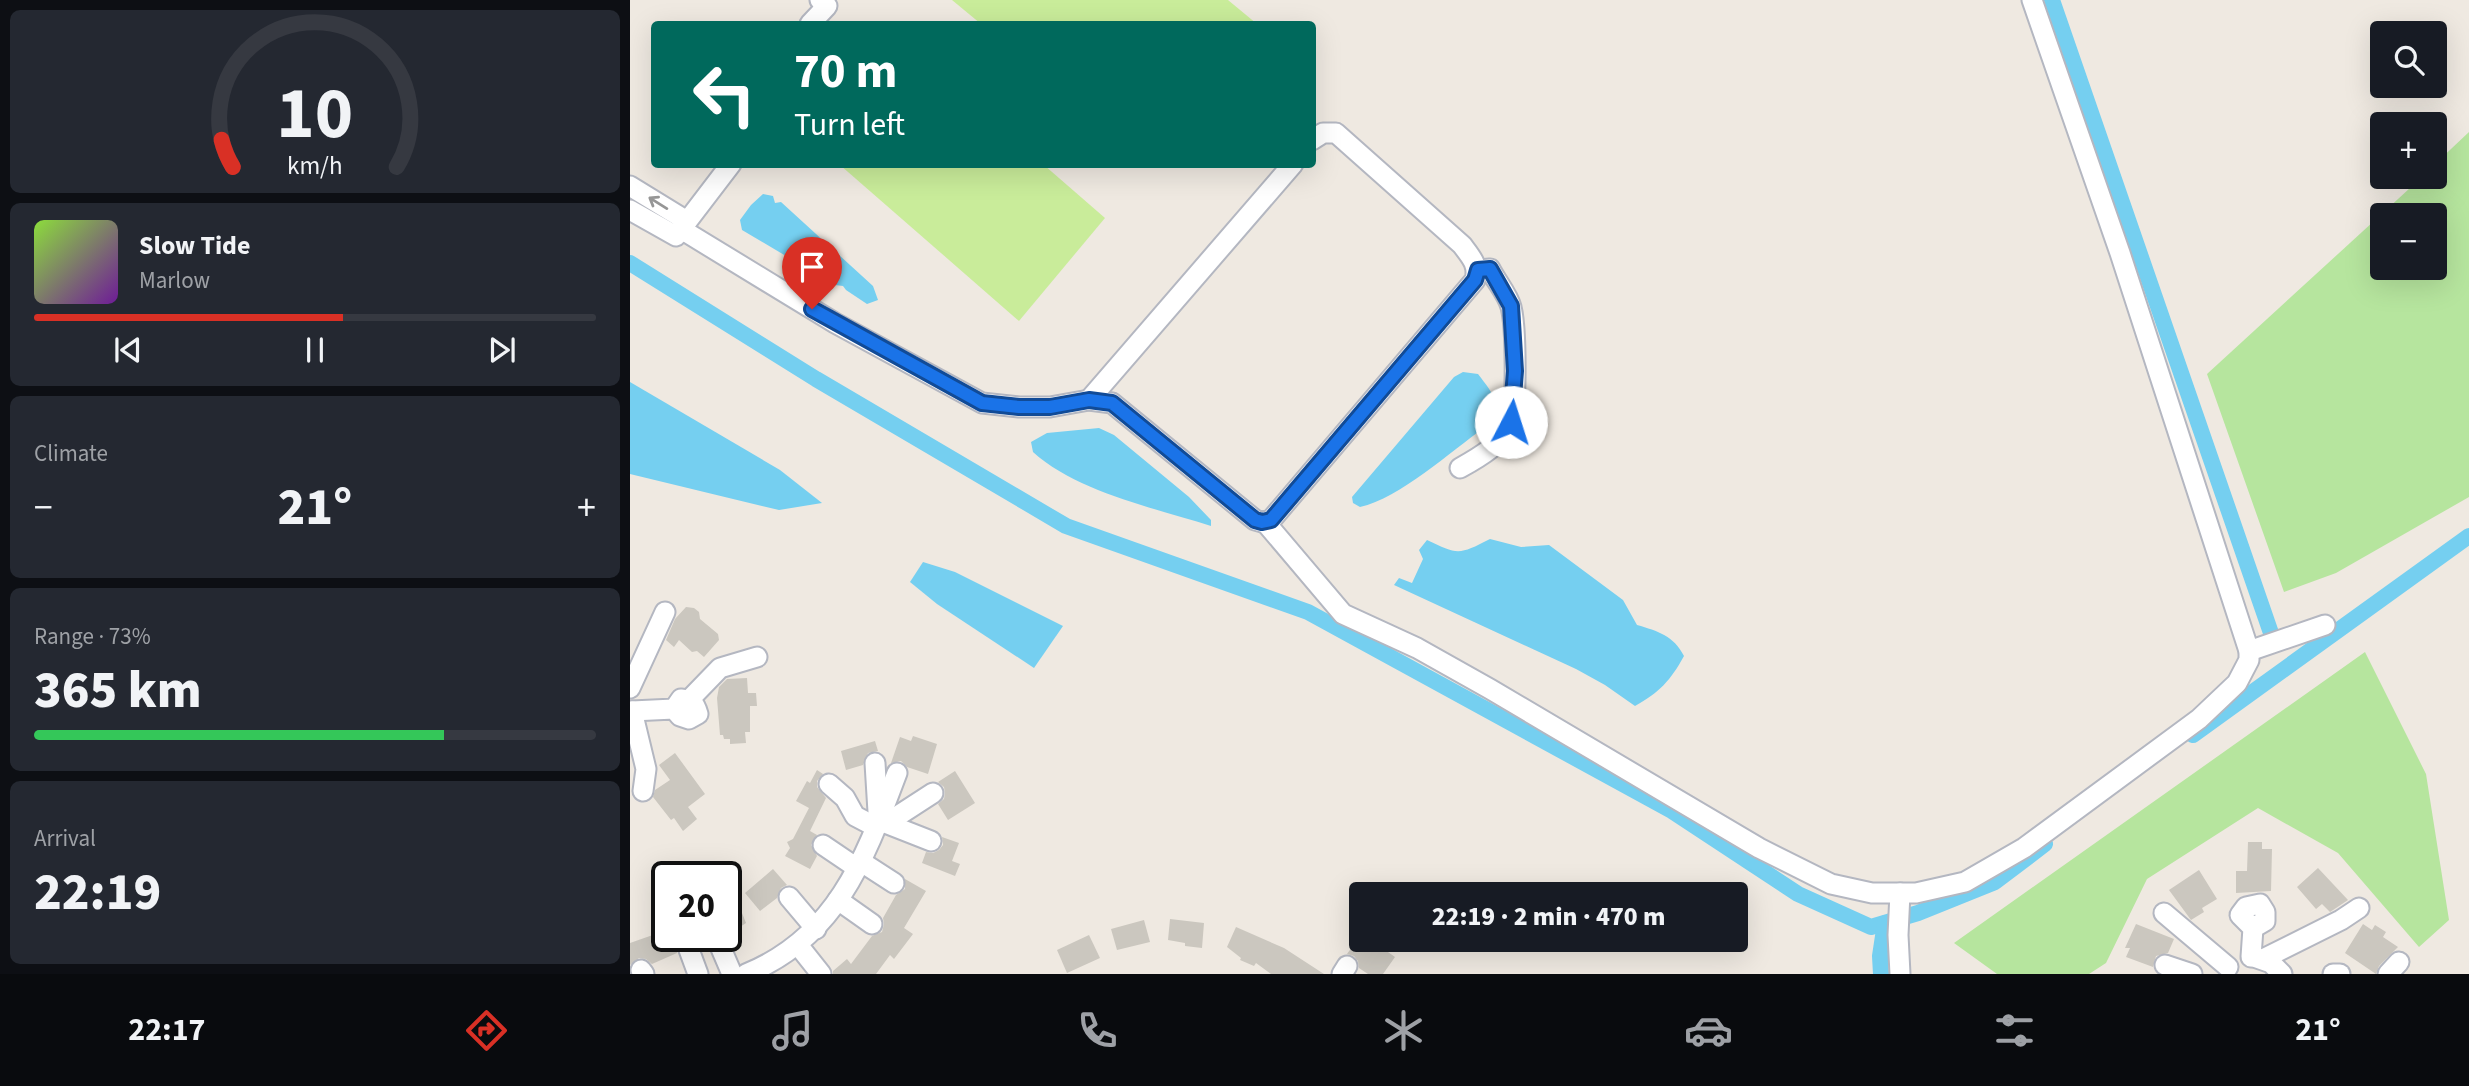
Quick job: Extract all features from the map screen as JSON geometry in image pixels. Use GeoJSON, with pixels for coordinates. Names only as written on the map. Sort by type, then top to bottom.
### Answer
{"type":"FeatureCollection","features":[{"type":"Feature","properties":{"kind":"street"},"geometry":{"type":"LineString","coordinates":[[813,21],[827,6],[820,0]]}},
{"type":"Feature","properties":{"kind":"street"},"geometry":{"type":"LineString","coordinates":[[1265,522],[1343,614],[1417,648],[1759,848],[1831,884],[1872,893],[1916,893],[1965,882],[2024,848],[2199,719],[2237,683],[2249,660],[2249,651],[2120,253],[2032,0]]}},
{"type":"Feature","properties":{"kind":"street"},"geometry":{"type":"LineString","coordinates":[[630,186],[682,229],[835,323],[982,403],[1050,407],[1089,400],[1112,403],[1255,520],[1265,522],[1271,520],[1475,280],[1478,270],[1462,245],[1336,133],[1323,133],[1316,137]]}},
{"type":"Feature","properties":{"kind":"street"},"geometry":{"type":"LineString","coordinates":[[682,229],[728,168]]}},
{"type":"Feature","properties":{"kind":"street"},"geometry":{"type":"LineString","coordinates":[[1089,400],[1290,168]]}},
{"type":"Feature","properties":{"kind":"street"},"geometry":{"type":"LineString","coordinates":[[630,209],[682,229]]}},
{"type":"Feature","properties":{"kind":"street"},"geometry":{"type":"LineString","coordinates":[[1460,468],[1483,455],[1511,422],[1515,371],[1511,306],[1490,269],[1478,270]]}},
{"type":"Feature","properties":{"kind":"street"},"geometry":{"type":"LineString","coordinates":[[630,688],[665,611]]}},
{"type":"Feature","properties":{"kind":"street"},"geometry":{"type":"LineString","coordinates":[[2249,651],[2325,625]]}},
{"type":"Feature","properties":{"kind":"street"},"geometry":{"type":"LineString","coordinates":[[649,781],[631,710],[682,704],[720,668],[737,671],[757,657]]}},
{"type":"Feature","properties":{"kind":"street"},"geometry":{"type":"LineString","coordinates":[[875,763],[877,824]]}},
{"type":"Feature","properties":{"kind":"street"},"geometry":{"type":"LineString","coordinates":[[759,971],[798,945],[816,929],[838,900],[859,864],[897,773]]}},
{"type":"Feature","properties":{"kind":"street"},"geometry":{"type":"LineString","coordinates":[[830,784],[845,798],[855,816],[930,841]]}},
{"type":"Feature","properties":{"kind":"street"},"geometry":{"type":"LineString","coordinates":[[877,824],[896,817],[933,793]]}},
{"type":"Feature","properties":{"kind":"street"},"geometry":{"type":"LineString","coordinates":[[823,845],[894,883]]}},
{"type":"Feature","properties":{"kind":"street"},"geometry":{"type":"LineString","coordinates":[[1900,894],[1900,974]]}},
{"type":"Feature","properties":{"kind":"street"},"geometry":{"type":"LineString","coordinates":[[789,897],[816,929]]}},
{"type":"Feature","properties":{"kind":"street"},"geometry":{"type":"LineString","coordinates":[[838,900],[872,924]]}},
{"type":"Feature","properties":{"kind":"street"},"geometry":{"type":"LineString","coordinates":[[2164,913],[2226,971],[2235,962],[2257,958],[2341,920],[2359,908]]}},
{"type":"Feature","properties":{"kind":"street"},"geometry":{"type":"LineString","coordinates":[[2253,928],[2257,958]]}},
{"type":"Feature","properties":{"kind":"street"},"geometry":{"type":"LineString","coordinates":[[798,945],[821,974]]}},
{"type":"Feature","properties":{"kind":"street"},"geometry":{"type":"LineString","coordinates":[[690,952],[698,974]]}},
{"type":"Feature","properties":{"kind":"street"},"geometry":{"type":"LineString","coordinates":[[723,952],[732,974]]}},
{"type":"Feature","properties":{"kind":"street"},"geometry":{"type":"LineString","coordinates":[[2257,958],[2272,963],[2282,974]]}},
{"type":"Feature","properties":{"kind":"street"},"geometry":{"type":"LineString","coordinates":[[2165,965],[2192,974]]}},
{"type":"Feature","properties":{"kind":"street"},"geometry":{"type":"LineString","coordinates":[[2333,974],[2340,974]]}},
{"type":"Feature","properties":{"kind":"green space"},"geometry":{"type":"Polygon","coordinates":[[[952,0],[1228,0],[1253,21],[977,21],[952,0]]]}},
{"type":"Feature","properties":{"kind":"green space"},"geometry":{"type":"Polygon","coordinates":[[[2469,132],[2469,497],[2336,573],[2284,592],[2207,374],[2370,225],[2370,280],[2447,280],[2447,203],[2394,203],[2409,189],[2447,189],[2447,153],[2469,132]]]}},
{"type":"Feature","properties":{"kind":"green space"},"geometry":{"type":"Polygon","coordinates":[[[843,168],[1047,168],[1105,218],[1019,321],[843,168]]]}},
{"type":"Feature","properties":{"kind":"green space"},"geometry":{"type":"Polygon","coordinates":[[[2365,652],[2426,774],[2449,920],[2419,947],[2338,853],[2258,808],[2147,879],[2106,963],[2089,974],[1997,974],[1954,943],[2365,652]]]}},
{"type":"Feature","properties":{"kind":"water"},"geometry":{"type":"Polygon","coordinates":[[[763,194],[773,196],[775,203],[781,202],[873,286],[878,300],[867,304],[843,286],[835,285],[742,230],[740,220],[763,194]]]}},
{"type":"Feature","properties":{"kind":"water"},"geometry":{"type":"Polygon","coordinates":[[[1463,372],[1478,374],[1495,400],[1494,412],[1485,427],[1391,494],[1360,507],[1353,503],[1352,497],[1454,377],[1463,372]]]}},
{"type":"Feature","properties":{"kind":"water"},"geometry":{"type":"Polygon","coordinates":[[[630,382],[780,470],[822,503],[779,510],[630,474],[630,382]]]}},
{"type":"Feature","properties":{"kind":"water"},"geometry":{"type":"Polygon","coordinates":[[[1099,428],[1114,435],[1189,497],[1211,520],[1211,526],[1094,488],[1051,466],[1033,452],[1031,442],[1047,433],[1099,428]]]}},
{"type":"Feature","properties":{"kind":"water"},"geometry":{"type":"Polygon","coordinates":[[[1490,539],[1521,547],[1549,545],[1623,600],[1637,625],[1665,635],[1680,649],[1684,656],[1669,679],[1658,691],[1635,706],[1576,669],[1394,585],[1399,578],[1412,583],[1423,559],[1419,550],[1427,540],[1458,551],[1490,539]]]}},
{"type":"Feature","properties":{"kind":"water"},"geometry":{"type":"Polygon","coordinates":[[[923,562],[955,572],[1063,626],[1034,668],[937,604],[910,582],[923,562]]]}},
{"type":"Feature","properties":{"kind":"building"},"geometry":{"type":"Polygon","coordinates":[[[686,607],[699,612],[700,619],[718,634],[719,640],[704,657],[697,651],[692,652],[679,640],[674,647],[666,640],[675,619],[686,607]]]}},
{"type":"Feature","properties":{"kind":"building"},"geometry":{"type":"Polygon","coordinates":[[[747,678],[748,693],[756,693],[757,706],[750,706],[750,732],[745,732],[746,743],[730,744],[730,739],[724,739],[723,735],[720,735],[717,698],[719,687],[727,679],[747,678]]]}},
{"type":"Feature","properties":{"kind":"building"},"geometry":{"type":"Polygon","coordinates":[[[913,736],[937,744],[928,774],[907,767],[901,761],[891,763],[900,737],[911,741],[913,736]]]}},
{"type":"Feature","properties":{"kind":"building"},"geometry":{"type":"Polygon","coordinates":[[[875,741],[878,751],[868,753],[863,765],[846,770],[841,751],[875,741]]]}},
{"type":"Feature","properties":{"kind":"building"},"geometry":{"type":"Polygon","coordinates":[[[675,753],[705,794],[688,807],[697,819],[683,831],[653,797],[655,790],[670,780],[659,765],[675,753]]]}},
{"type":"Feature","properties":{"kind":"building"},"geometry":{"type":"Polygon","coordinates":[[[817,770],[823,774],[817,781],[817,787],[826,798],[810,831],[817,835],[811,845],[817,856],[810,869],[785,856],[790,848],[787,842],[793,839],[809,808],[796,801],[807,781],[810,783],[817,770]]]}},
{"type":"Feature","properties":{"kind":"building"},"geometry":{"type":"Polygon","coordinates":[[[955,771],[975,803],[948,820],[938,804],[944,799],[945,793],[944,787],[938,782],[955,771]]]}},
{"type":"Feature","properties":{"kind":"building"},"geometry":{"type":"Polygon","coordinates":[[[942,837],[959,843],[952,861],[960,864],[955,876],[922,863],[926,852],[933,853],[943,845],[942,837]]]}},
{"type":"Feature","properties":{"kind":"building"},"geometry":{"type":"Polygon","coordinates":[[[2248,842],[2262,842],[2262,849],[2272,849],[2271,891],[2236,893],[2236,871],[2247,871],[2248,842]]]}},
{"type":"Feature","properties":{"kind":"building"},"geometry":{"type":"Polygon","coordinates":[[[2318,868],[2348,900],[2330,912],[2322,904],[2316,909],[2297,887],[2318,868]]]}},
{"type":"Feature","properties":{"kind":"building"},"geometry":{"type":"Polygon","coordinates":[[[773,869],[787,885],[781,888],[777,898],[760,911],[745,893],[773,869]]]}},
{"type":"Feature","properties":{"kind":"building"},"geometry":{"type":"Polygon","coordinates":[[[2199,870],[2217,899],[2202,908],[2204,912],[2191,920],[2169,890],[2199,870]]]}},
{"type":"Feature","properties":{"kind":"building"},"geometry":{"type":"Polygon","coordinates":[[[905,879],[926,891],[904,928],[913,934],[894,959],[890,955],[876,974],[833,974],[847,959],[851,964],[872,936],[882,932],[883,918],[896,895],[905,889],[905,879]]]}},
{"type":"Feature","properties":{"kind":"building"},"geometry":{"type":"Polygon","coordinates":[[[1170,919],[1204,923],[1202,948],[1168,940],[1170,919]]]}},
{"type":"Feature","properties":{"kind":"building"},"geometry":{"type":"Polygon","coordinates":[[[1144,920],[1150,942],[1117,950],[1111,929],[1144,920]]]}},
{"type":"Feature","properties":{"kind":"building"},"geometry":{"type":"Polygon","coordinates":[[[2136,924],[2174,939],[2168,953],[2156,956],[2153,967],[2126,957],[2130,948],[2125,948],[2136,924]]]}},
{"type":"Feature","properties":{"kind":"building"},"geometry":{"type":"Polygon","coordinates":[[[2363,924],[2372,930],[2375,925],[2386,932],[2383,937],[2398,947],[2379,966],[2376,974],[2345,953],[2363,924]]]}},
{"type":"Feature","properties":{"kind":"building"},"geometry":{"type":"Polygon","coordinates":[[[1236,927],[1284,948],[1324,974],[1271,974],[1256,963],[1254,966],[1240,960],[1241,958],[1227,947],[1236,927]]]}},
{"type":"Feature","properties":{"kind":"building"},"geometry":{"type":"Polygon","coordinates":[[[1089,935],[1100,958],[1067,973],[1057,950],[1089,935]]]}},
{"type":"Feature","properties":{"kind":"building"},"geometry":{"type":"Polygon","coordinates":[[[651,936],[651,952],[677,953],[652,964],[639,958],[630,965],[630,943],[651,936]]]}},
{"type":"Feature","properties":{"kind":"building"},"geometry":{"type":"Polygon","coordinates":[[[1349,951],[1388,952],[1395,957],[1383,974],[1368,974],[1359,968],[1354,956],[1347,954],[1349,951]]]}},
{"type":"Feature","properties":{"kind":"waterway"},"geometry":{"type":"LineString","coordinates":[[2052,0],[2271,633]]}},
{"type":"Feature","properties":{"kind":"waterway"},"geometry":{"type":"LineString","coordinates":[[630,263],[816,379],[1066,526],[1308,612],[1672,811],[1798,894],[1871,927],[1918,913],[1995,882],[2045,844]]}},
{"type":"Feature","properties":{"kind":"waterway"},"geometry":{"type":"LineString","coordinates":[[2193,735],[2469,536]]}},
{"type":"Feature","properties":{"kind":"waterway"},"geometry":{"type":"LineString","coordinates":[[1881,974],[1880,956],[1885,923]]}},
{"type":"Feature","properties":{"kind":"route"},"geometry":{"type":"LineString","coordinates":[[812,309],[982,403],[1050,407],[1089,400],[1112,403],[1255,520],[1262,522],[1271,520],[1475,280],[1478,270],[1490,269],[1511,306],[1515,371],[1511,422]]}}]}
